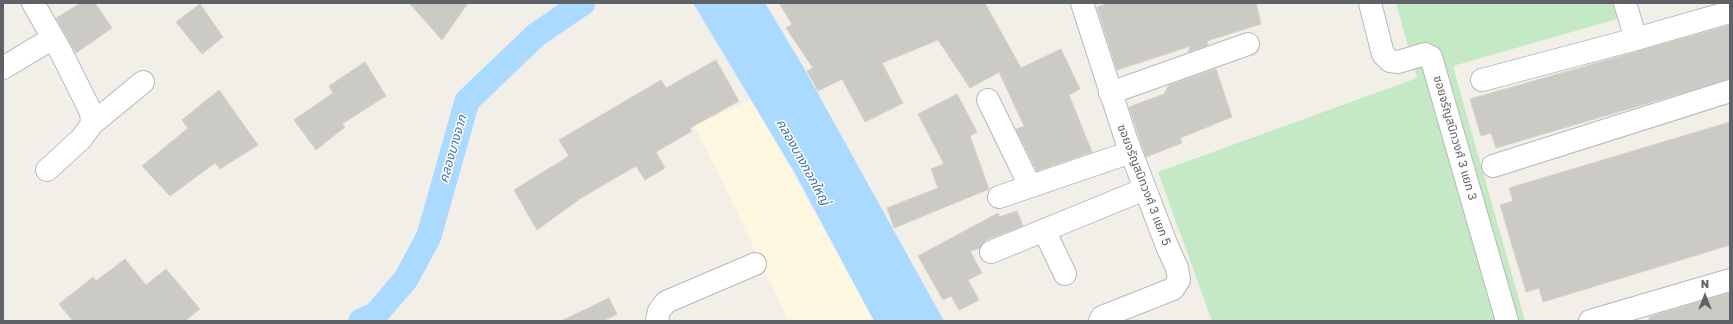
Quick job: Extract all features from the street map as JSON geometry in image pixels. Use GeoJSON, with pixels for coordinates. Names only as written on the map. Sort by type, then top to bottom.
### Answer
{"type":"FeatureCollection","features":[{"type":"Feature","properties":{"kind":"street"},"geometry":{"type":"LineString","coordinates":[[33,3],[53,38],[91,112],[92,124]]}},
{"type":"Feature","properties":{"kind":"street","name":"ซอยจรัญสนิทวงศ์ 3 แยก 5"},"geometry":{"type":"LineString","coordinates":[[1082,3],[1110,93],[1145,189],[1177,268],[1179,280],[1173,289],[1102,317],[1100,321]]}},
{"type":"Feature","properties":{"kind":"street","name":"ซอยจรัญสนิทวงศ์ 3 แยก 3"},"geometry":{"type":"LineString","coordinates":[[1370,3],[1383,54],[1390,61],[1398,62],[1425,54],[1431,57],[1507,321]]}},
{"type":"Feature","properties":{"kind":"street"},"geometry":{"type":"LineString","coordinates":[[1625,3],[1636,39]]}},
{"type":"Feature","properties":{"kind":"street"},"geometry":{"type":"LineString","coordinates":[[1482,80],[1730,12]]}},
{"type":"Feature","properties":{"kind":"street"},"geometry":{"type":"LineString","coordinates":[[3,68],[53,38]]}},
{"type":"Feature","properties":{"kind":"street"},"geometry":{"type":"LineString","coordinates":[[1110,93],[1248,44]]}},
{"type":"Feature","properties":{"kind":"street"},"geometry":{"type":"LineString","coordinates":[[47,170],[82,140],[92,124],[144,82]]}},
{"type":"Feature","properties":{"kind":"street"},"geometry":{"type":"LineString","coordinates":[[1493,166],[1730,91]]}},
{"type":"Feature","properties":{"kind":"street"},"geometry":{"type":"LineString","coordinates":[[988,100],[1030,186]]}},
{"type":"Feature","properties":{"kind":"street"},"geometry":{"type":"LineString","coordinates":[[999,197],[1131,152]]}},
{"type":"Feature","properties":{"kind":"street"},"geometry":{"type":"LineString","coordinates":[[991,252],[1145,189]]}},
{"type":"Feature","properties":{"kind":"street"},"geometry":{"type":"LineString","coordinates":[[1044,230],[1065,274]]}},
{"type":"Feature","properties":{"kind":"street"},"geometry":{"type":"LineString","coordinates":[[657,321],[659,311],[666,302],[755,264]]}},
{"type":"Feature","properties":{"kind":"street"},"geometry":{"type":"LineString","coordinates":[[1590,321],[1730,280]]}},
{"type":"Feature","properties":{"kind":"shaded area"},"geometry":{"type":"Polygon","coordinates":[[[751,100],[874,321],[789,321],[694,126],[751,100]]]}},
{"type":"Feature","properties":{"kind":"green space"},"geometry":{"type":"Polygon","coordinates":[[[1396,3],[1613,3],[1617,19],[1453,66],[1525,321],[1212,321],[1158,172],[1417,78],[1396,3]]]}},
{"type":"Feature","properties":{"kind":"water","name":"คลองบางกอกใหญ่"},"geometry":{"type":"Polygon","coordinates":[[[693,3],[765,3],[801,63],[944,321],[874,321],[796,175],[693,3]]]}},
{"type":"Feature","properties":{"kind":"building"},"geometry":{"type":"Polygon","coordinates":[[[81,3],[95,3],[112,28],[76,53],[56,18],[81,3]]]}},
{"type":"Feature","properties":{"kind":"building"},"geometry":{"type":"Polygon","coordinates":[[[409,3],[468,3],[442,40],[409,3]]]}},
{"type":"Feature","properties":{"kind":"building"},"geometry":{"type":"Polygon","coordinates":[[[779,3],[985,3],[1021,68],[1061,49],[1080,89],[1069,95],[1092,152],[1037,171],[1016,129],[1024,126],[999,72],[970,88],[938,40],[882,63],[903,103],[865,122],[842,79],[818,91],[807,71],[813,68],[786,28],[792,24],[779,3]]]}},
{"type":"Feature","properties":{"kind":"building"},"geometry":{"type":"Polygon","coordinates":[[[1110,3],[1256,3],[1261,24],[1207,41],[1208,45],[1188,52],[1191,46],[1117,70],[1097,7],[1110,3]]]}},
{"type":"Feature","properties":{"kind":"building"},"geometry":{"type":"Polygon","coordinates":[[[200,4],[223,37],[202,54],[176,22],[200,4]]]}},
{"type":"Feature","properties":{"kind":"building"},"geometry":{"type":"Polygon","coordinates":[[[1730,25],[1730,79],[1496,148],[1491,133],[1481,136],[1470,99],[1730,25]]]}},
{"type":"Feature","properties":{"kind":"building"},"geometry":{"type":"Polygon","coordinates":[[[716,60],[739,101],[690,128],[692,131],[656,152],[665,168],[645,180],[636,166],[581,198],[537,230],[514,190],[569,156],[559,140],[661,80],[666,88],[716,60]]]}},
{"type":"Feature","properties":{"kind":"building"},"geometry":{"type":"Polygon","coordinates":[[[365,62],[386,96],[342,124],[345,127],[316,150],[294,120],[333,93],[329,86],[365,62]]]}},
{"type":"Feature","properties":{"kind":"building"},"geometry":{"type":"Polygon","coordinates":[[[1216,69],[1232,117],[1180,138],[1182,143],[1146,157],[1129,107],[1164,94],[1169,85],[1216,69]]]}},
{"type":"Feature","properties":{"kind":"building"},"geometry":{"type":"Polygon","coordinates":[[[219,90],[258,145],[220,169],[215,163],[170,196],[142,166],[188,128],[182,120],[219,90]]]}},
{"type":"Feature","properties":{"kind":"building"},"geometry":{"type":"Polygon","coordinates":[[[957,94],[977,132],[970,136],[989,189],[894,228],[887,208],[938,188],[931,169],[944,164],[918,114],[957,94]]]}},
{"type":"Feature","properties":{"kind":"building"},"geometry":{"type":"Polygon","coordinates":[[[1730,122],[1730,245],[1543,302],[1539,288],[1526,292],[1500,205],[1513,201],[1509,188],[1730,122]]]}},
{"type":"Feature","properties":{"kind":"building"},"geometry":{"type":"Polygon","coordinates":[[[1017,211],[1023,226],[986,240],[980,248],[970,251],[982,273],[968,280],[979,300],[959,310],[951,296],[943,300],[918,256],[998,213],[999,217],[1017,211]]]}},
{"type":"Feature","properties":{"kind":"building"},"geometry":{"type":"Polygon","coordinates":[[[125,259],[146,285],[166,269],[200,309],[185,321],[73,321],[59,304],[93,277],[96,281],[125,259]]]}},
{"type":"Feature","properties":{"kind":"building"},"geometry":{"type":"Polygon","coordinates":[[[1730,293],[1730,321],[1649,321],[1649,317],[1730,293]]]}},
{"type":"Feature","properties":{"kind":"building"},"geometry":{"type":"Polygon","coordinates":[[[609,298],[617,314],[603,321],[561,321],[609,298]]]}},
{"type":"Feature","properties":{"kind":"waterway","name":"คลองบางจาก"},"geometry":{"type":"LineString","coordinates":[[361,321],[375,315],[406,279],[429,236],[467,101],[536,35],[583,3]]}}]}
